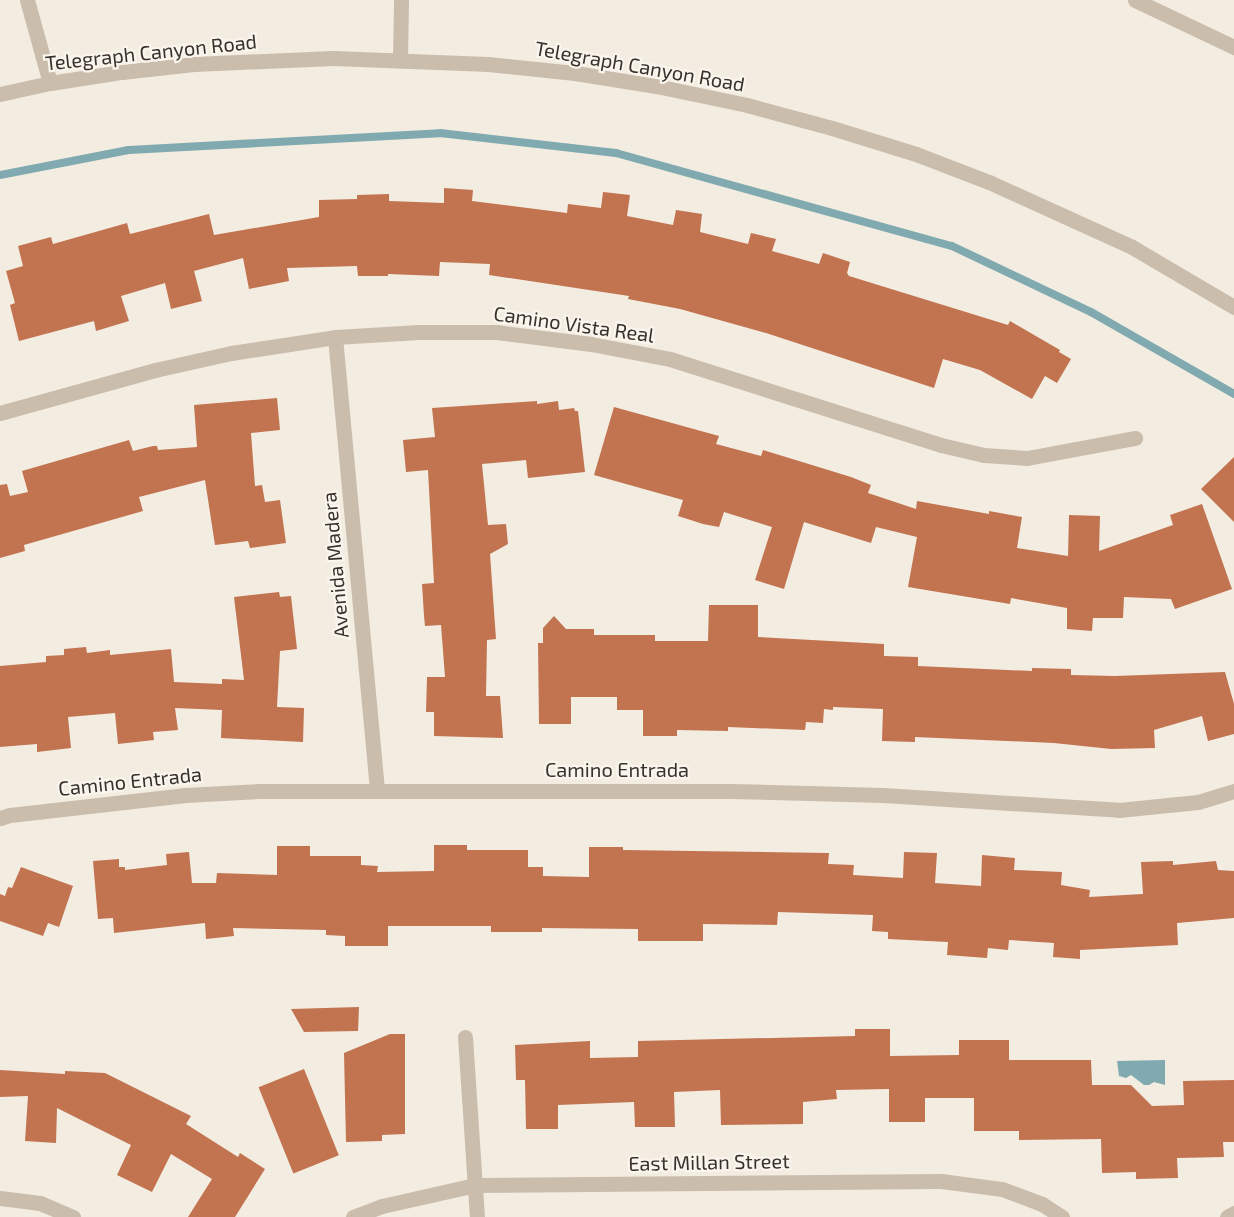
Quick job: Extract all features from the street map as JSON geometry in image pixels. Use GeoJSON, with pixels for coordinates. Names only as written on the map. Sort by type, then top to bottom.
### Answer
{"type":"FeatureCollection","features":[{"type":"Feature","properties":{"kind":"street"},"geometry":{"type":"LineString","coordinates":[[27,0],[50,83]]}},
{"type":"Feature","properties":{"kind":"street"},"geometry":{"type":"LineString","coordinates":[[400,0],[400,59]]}},
{"type":"Feature","properties":{"kind":"street"},"geometry":{"type":"LineString","coordinates":[[1135,0],[1234,47]]}},
{"type":"Feature","properties":{"kind":"street","name":"Telegraph Canyon Road"},"geometry":{"type":"LineString","coordinates":[[0,94],[50,83],[194,64],[333,58],[488,64],[596,76],[736,103],[832,128],[926,158],[1061,213],[1132,247],[1234,307]]}},
{"type":"Feature","properties":{"kind":"street","name":"Camino Vista Real"},"geometry":{"type":"LineString","coordinates":[[0,413],[154,370],[231,353],[335,337],[419,332],[496,332],[591,344],[670,359],[941,445],[984,455],[1027,458],[1136,438]]}},
{"type":"Feature","properties":{"kind":"street","name":"Avenida Madera"},"geometry":{"type":"LineString","coordinates":[[335,337],[377,789]]}},
{"type":"Feature","properties":{"kind":"street","name":"Camino Entrada"},"geometry":{"type":"LineString","coordinates":[[0,818],[10,814],[186,795],[377,789],[883,795],[1119,810],[1197,802],[1234,791]]}},
{"type":"Feature","properties":{"kind":"street"},"geometry":{"type":"LineString","coordinates":[[465,1036],[477,1217]]}},
{"type":"Feature","properties":{"kind":"street","name":"East Millan Street"},"geometry":{"type":"LineString","coordinates":[[353,1217],[382,1206],[475,1185],[941,1181],[1002,1189],[1042,1204],[1062,1217]]}},
{"type":"Feature","properties":{"kind":"street"},"geometry":{"type":"LineString","coordinates":[[0,1198],[40,1203],[73,1217]]}},
{"type":"Feature","properties":{"kind":"street"},"geometry":{"type":"LineString","coordinates":[[1227,1217],[1234,1213]]}},
{"type":"Feature","properties":{"kind":"water"},"geometry":{"type":"Polygon","coordinates":[[[1165,1060],[1165,1085],[1154,1082],[1144,1085],[1131,1075],[1126,1078],[1119,1076],[1117,1061],[1165,1060]]]}},
{"type":"Feature","properties":{"kind":"building"},"geometry":{"type":"Polygon","coordinates":[[[444,188],[473,190],[472,201],[567,213],[568,204],[601,208],[603,192],[630,195],[627,216],[673,225],[676,210],[702,214],[700,232],[748,244],[751,233],[776,239],[772,251],[819,264],[823,253],[850,262],[847,273],[849,276],[1008,325],[1010,321],[1060,350],[1059,352],[1071,359],[1057,383],[1045,376],[1032,399],[980,370],[943,359],[934,388],[766,333],[680,309],[628,299],[629,296],[489,275],[490,264],[440,262],[439,276],[388,274],[388,276],[358,276],[357,266],[287,268],[289,281],[249,289],[243,258],[194,271],[202,301],[171,309],[165,283],[121,296],[129,321],[96,331],[94,321],[19,341],[10,305],[15,303],[6,271],[23,266],[18,246],[51,237],[53,244],[127,223],[130,234],[209,214],[214,235],[319,217],[319,200],[357,199],[357,195],[389,194],[389,201],[444,203],[444,188]]]}},
{"type":"Feature","properties":{"kind":"building"},"geometry":{"type":"Polygon","coordinates":[[[277,398],[280,430],[251,433],[255,486],[262,485],[265,502],[280,500],[286,543],[250,548],[248,541],[215,545],[205,480],[139,497],[143,511],[24,545],[25,551],[0,558],[0,485],[7,484],[10,496],[28,492],[22,471],[129,440],[133,451],[153,446],[157,446],[158,450],[197,447],[194,405],[277,398]]]}},
{"type":"Feature","properties":{"kind":"building"},"geometry":{"type":"Polygon","coordinates":[[[537,401],[537,404],[558,401],[559,410],[574,408],[578,411],[585,472],[528,478],[526,460],[482,464],[488,525],[506,524],[508,544],[490,554],[496,639],[487,640],[486,696],[500,696],[503,738],[434,736],[434,712],[426,712],[427,677],[445,677],[441,625],[425,626],[424,616],[422,584],[434,583],[428,470],[406,472],[403,440],[435,437],[432,408],[537,401]]]}},
{"type":"Feature","properties":{"kind":"building"},"geometry":{"type":"Polygon","coordinates":[[[614,407],[719,436],[716,444],[761,456],[763,450],[851,477],[871,485],[868,493],[916,509],[917,501],[989,514],[989,511],[1022,517],[1017,548],[1068,556],[1069,515],[1100,516],[1099,551],[1173,525],[1170,515],[1202,504],[1232,589],[1175,609],[1171,599],[1124,597],[1123,618],[1093,618],[1092,631],[1067,629],[1067,608],[1011,598],[1010,604],[908,587],[917,537],[876,527],[871,543],[804,522],[784,589],[755,580],[772,527],[724,512],[719,527],[703,524],[678,516],[683,500],[594,475],[614,407]]]}},
{"type":"Feature","properties":{"kind":"building"},"geometry":{"type":"Polygon","coordinates":[[[1234,457],[1234,522],[1201,489],[1234,457]]]}},
{"type":"Feature","properties":{"kind":"building"},"geometry":{"type":"Polygon","coordinates":[[[279,592],[280,597],[291,596],[297,649],[280,651],[277,707],[304,708],[303,742],[221,738],[222,710],[175,708],[178,730],[153,732],[154,740],[118,744],[115,713],[68,717],[71,748],[37,752],[37,744],[0,747],[0,666],[46,662],[46,656],[64,655],[64,649],[86,647],[87,653],[110,650],[110,655],[171,649],[174,682],[222,684],[222,679],[244,680],[234,597],[279,592]]]}},
{"type":"Feature","properties":{"kind":"building"},"geometry":{"type":"Polygon","coordinates":[[[709,605],[758,605],[758,637],[884,644],[884,656],[918,657],[918,666],[1032,671],[1032,668],[1071,669],[1071,675],[1115,676],[1225,672],[1234,704],[1234,734],[1208,741],[1202,716],[1154,730],[1155,748],[1111,749],[1054,743],[915,737],[915,742],[882,741],[883,709],[833,707],[833,710],[824,709],[823,723],[806,722],[805,730],[728,727],[728,731],[677,730],[677,736],[643,736],[643,710],[617,710],[617,697],[571,697],[571,724],[539,724],[538,643],[543,643],[543,628],[554,616],[566,629],[594,629],[594,635],[655,635],[655,641],[708,641],[709,605]]]}},
{"type":"Feature","properties":{"kind":"building"},"geometry":{"type":"Polygon","coordinates":[[[434,845],[467,845],[467,850],[528,850],[528,867],[543,867],[543,876],[589,877],[589,847],[623,847],[623,850],[829,853],[828,864],[854,865],[853,875],[903,878],[904,852],[937,853],[935,883],[981,886],[982,855],[1015,858],[1014,870],[1062,872],[1061,885],[1090,890],[1089,897],[1143,894],[1141,862],[1173,861],[1173,865],[1216,861],[1218,870],[1234,871],[1234,918],[1177,923],[1178,945],[1080,950],[1080,959],[1053,957],[1054,943],[1009,940],[1008,950],[988,948],[987,958],[947,955],[948,942],[888,939],[888,932],[872,931],[873,915],[778,912],[777,925],[703,924],[703,941],[638,941],[638,929],[542,928],[542,932],[491,932],[491,926],[388,926],[388,946],[345,946],[345,936],[326,935],[326,930],[233,928],[234,936],[206,939],[205,923],[114,933],[113,918],[98,919],[93,861],[119,859],[119,867],[125,867],[125,870],[167,865],[166,854],[189,852],[192,883],[216,883],[217,873],[277,875],[277,846],[310,846],[310,856],[361,856],[361,865],[378,866],[377,872],[434,871],[434,845]]]}},
{"type":"Feature","properties":{"kind":"building"},"geometry":{"type":"Polygon","coordinates":[[[21,867],[73,886],[59,927],[48,923],[43,936],[0,921],[0,894],[5,896],[8,887],[12,888],[21,867]]]}},
{"type":"Feature","properties":{"kind":"building"},"geometry":{"type":"Polygon","coordinates":[[[359,1007],[358,1031],[304,1032],[291,1009],[359,1007]]]}},
{"type":"Feature","properties":{"kind":"building"},"geometry":{"type":"Polygon","coordinates":[[[855,1029],[890,1029],[890,1056],[959,1055],[959,1040],[1009,1040],[1009,1060],[1091,1060],[1092,1085],[1131,1085],[1152,1106],[1184,1105],[1183,1081],[1234,1080],[1234,1142],[1223,1142],[1224,1157],[1177,1158],[1178,1178],[1136,1179],[1136,1172],[1102,1173],[1101,1139],[1019,1140],[1019,1131],[974,1131],[974,1098],[925,1098],[925,1122],[889,1122],[889,1089],[836,1090],[837,1099],[803,1102],[803,1124],[721,1125],[720,1090],[674,1092],[675,1127],[635,1127],[634,1102],[558,1105],[558,1129],[526,1129],[525,1080],[516,1080],[515,1045],[590,1041],[590,1058],[638,1057],[638,1041],[855,1036],[855,1029]]]}},
{"type":"Feature","properties":{"kind":"building"},"geometry":{"type":"Polygon","coordinates":[[[390,1034],[405,1034],[405,1134],[382,1135],[382,1141],[346,1142],[344,1053],[390,1034]]]}},
{"type":"Feature","properties":{"kind":"building"},"geometry":{"type":"Polygon","coordinates":[[[304,1069],[339,1155],[293,1174],[259,1087],[304,1069]]]}},
{"type":"Feature","properties":{"kind":"building"},"geometry":{"type":"Polygon","coordinates":[[[0,1070],[65,1074],[65,1071],[105,1073],[191,1116],[186,1124],[238,1157],[240,1153],[265,1169],[235,1217],[188,1217],[212,1179],[171,1154],[152,1192],[117,1175],[131,1145],[57,1108],[56,1143],[25,1141],[28,1096],[0,1097],[0,1070]]]}},
{"type":"Feature","properties":{"kind":"waterway"},"geometry":{"type":"LineString","coordinates":[[0,175],[129,150],[440,133],[616,153],[952,246],[1091,312],[1234,394]]}}]}
